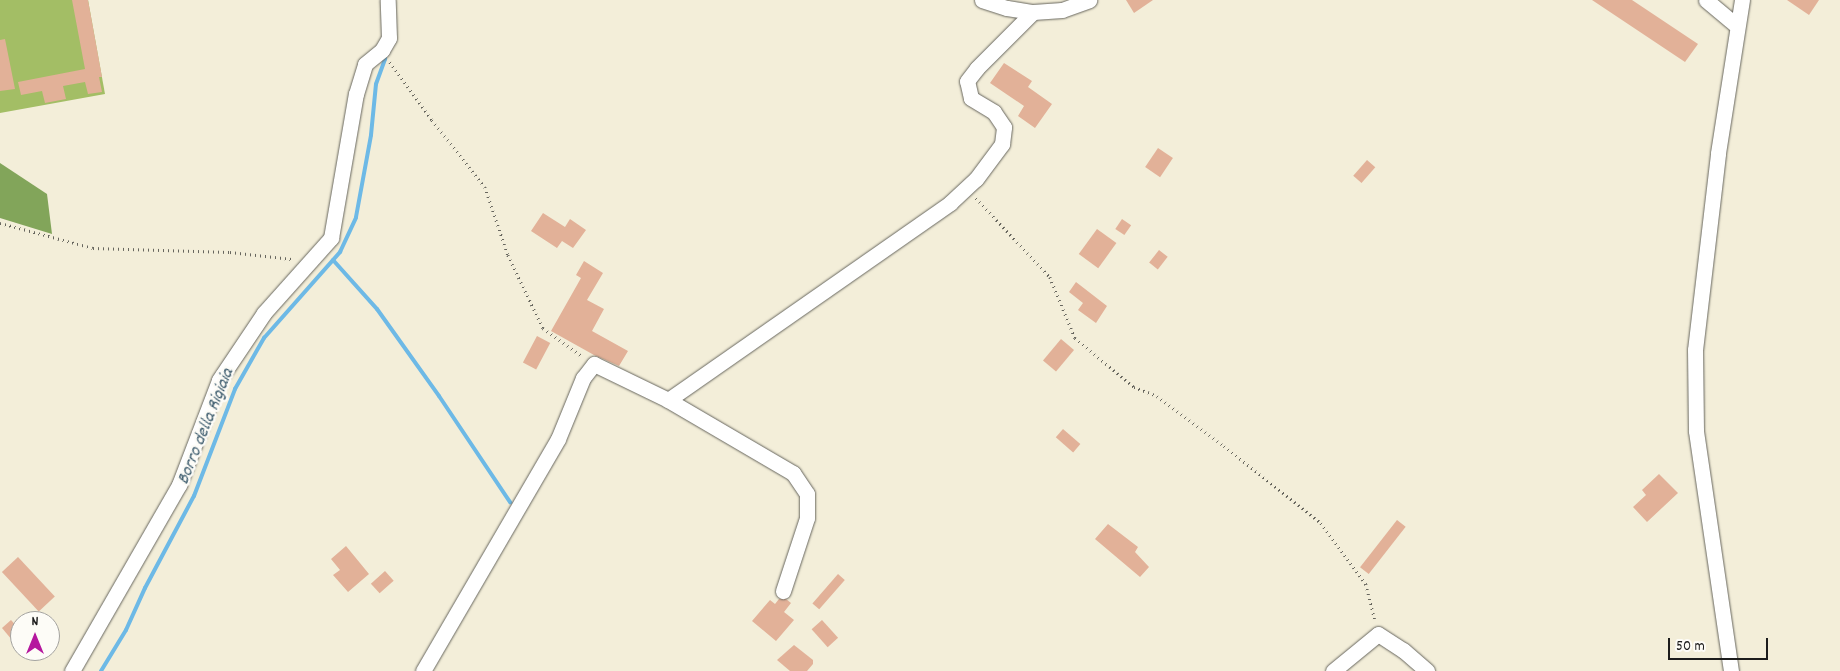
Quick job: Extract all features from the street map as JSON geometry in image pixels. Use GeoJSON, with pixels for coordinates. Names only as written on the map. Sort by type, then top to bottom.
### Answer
{"type":"FeatureCollection","features":[{"type":"Feature","properties":{"kind":"street"},"geometry":{"type":"LineString","coordinates":[[72,671],[179,484],[219,380],[264,313],[331,238],[356,94],[365,64],[382,50],[389,38],[388,0]]}},
{"type":"Feature","properties":{"kind":"street"},"geometry":{"type":"LineString","coordinates":[[982,0],[1007,8],[1033,12],[1062,10],[1089,0]]}},
{"type":"Feature","properties":{"kind":"street"},"geometry":{"type":"LineString","coordinates":[[1706,0],[1737,26]]}},
{"type":"Feature","properties":{"kind":"street"},"geometry":{"type":"LineString","coordinates":[[1731,671],[1696,431],[1696,350],[1718,154],[1742,0]]}},
{"type":"Feature","properties":{"kind":"street"},"geometry":{"type":"LineString","coordinates":[[668,400],[950,203],[967,188],[1002,144],[1004,128],[994,112],[971,98],[967,81],[977,68],[1033,12]]}},
{"type":"Feature","properties":{"kind":"street"},"geometry":{"type":"LineString","coordinates":[[423,671],[558,439],[584,378],[594,364],[668,400],[793,473],[807,494],[807,518],[783,591]]}},
{"type":"Feature","properties":{"kind":"street"},"geometry":{"type":"LineString","coordinates":[[1333,671],[1378,634],[1403,650],[1427,671]]}},
{"type":"Feature","properties":{"kind":"path"},"geometry":{"type":"LineString","coordinates":[[382,50],[432,120],[485,186],[508,254],[543,328],[594,364]]}},
{"type":"Feature","properties":{"kind":"path"},"geometry":{"type":"LineString","coordinates":[[967,188],[1050,277],[1075,338],[1134,387],[1157,396],[1321,523],[1366,584],[1378,634]]}},
{"type":"Feature","properties":{"kind":"path"},"geometry":{"type":"LineString","coordinates":[[0,223],[93,248],[230,252],[309,262]]}},
{"type":"Feature","properties":{"kind":"green space"},"geometry":{"type":"Polygon","coordinates":[[[0,0],[88,0],[105,94],[0,113],[0,0]]]}},
{"type":"Feature","properties":{"kind":"green space"},"geometry":{"type":"Polygon","coordinates":[[[0,163],[47,194],[52,234],[0,218],[0,163]]]}},
{"type":"Feature","properties":{"kind":"building"},"geometry":{"type":"Polygon","coordinates":[[[72,0],[88,0],[102,77],[99,77],[102,92],[88,94],[85,82],[63,86],[66,99],[45,103],[42,91],[21,95],[18,82],[85,69],[72,0]]]}},
{"type":"Feature","properties":{"kind":"building"},"geometry":{"type":"Polygon","coordinates":[[[1126,0],[1153,0],[1134,13],[1126,0]]]}},
{"type":"Feature","properties":{"kind":"building"},"geometry":{"type":"Polygon","coordinates":[[[1592,0],[1632,0],[1698,44],[1685,62],[1592,0]]]}},
{"type":"Feature","properties":{"kind":"building"},"geometry":{"type":"Polygon","coordinates":[[[1787,0],[1819,0],[1809,15],[1787,0]]]}},
{"type":"Feature","properties":{"kind":"building"},"geometry":{"type":"Polygon","coordinates":[[[5,39],[15,89],[0,91],[0,40],[5,39]]]}},
{"type":"Feature","properties":{"kind":"building"},"geometry":{"type":"Polygon","coordinates":[[[1004,63],[1032,81],[1028,87],[1052,104],[1035,128],[1018,116],[1024,106],[990,83],[1004,63]]]}},
{"type":"Feature","properties":{"kind":"building"},"geometry":{"type":"Polygon","coordinates":[[[1158,148],[1173,158],[1160,177],[1145,167],[1158,148]]]}},
{"type":"Feature","properties":{"kind":"building"},"geometry":{"type":"Polygon","coordinates":[[[1367,160],[1375,167],[1362,183],[1353,176],[1367,160]]]}},
{"type":"Feature","properties":{"kind":"building"},"geometry":{"type":"Polygon","coordinates":[[[543,213],[565,227],[570,219],[586,230],[573,248],[562,241],[557,248],[531,231],[543,213]]]}},
{"type":"Feature","properties":{"kind":"building"},"geometry":{"type":"Polygon","coordinates":[[[1122,219],[1131,225],[1124,235],[1115,229],[1122,219]]]}},
{"type":"Feature","properties":{"kind":"building"},"geometry":{"type":"Polygon","coordinates":[[[1097,229],[1116,243],[1098,268],[1079,254],[1097,229]]]}},
{"type":"Feature","properties":{"kind":"building"},"geometry":{"type":"Polygon","coordinates":[[[1159,250],[1168,257],[1158,269],[1149,263],[1159,250]]]}},
{"type":"Feature","properties":{"kind":"building"},"geometry":{"type":"Polygon","coordinates":[[[584,261],[603,273],[587,300],[604,309],[592,331],[628,351],[619,366],[594,355],[551,331],[581,278],[576,275],[584,261]]]}},
{"type":"Feature","properties":{"kind":"building"},"geometry":{"type":"Polygon","coordinates":[[[1076,282],[1107,306],[1096,323],[1078,310],[1083,303],[1069,292],[1076,282]]]}},
{"type":"Feature","properties":{"kind":"building"},"geometry":{"type":"Polygon","coordinates":[[[537,336],[550,343],[536,370],[523,362],[537,336]]]}},
{"type":"Feature","properties":{"kind":"building"},"geometry":{"type":"Polygon","coordinates":[[[1061,339],[1074,350],[1056,371],[1043,360],[1061,339]]]}},
{"type":"Feature","properties":{"kind":"building"},"geometry":{"type":"Polygon","coordinates":[[[1063,429],[1080,444],[1073,452],[1056,437],[1063,429]]]}},
{"type":"Feature","properties":{"kind":"building"},"geometry":{"type":"Polygon","coordinates":[[[1659,474],[1678,493],[1647,522],[1633,507],[1646,495],[1642,490],[1659,474]]]}},
{"type":"Feature","properties":{"kind":"building"},"geometry":{"type":"Polygon","coordinates":[[[1397,520],[1406,527],[1369,574],[1360,567],[1397,520]]]}},
{"type":"Feature","properties":{"kind":"building"},"geometry":{"type":"Polygon","coordinates":[[[1108,524],[1138,547],[1135,552],[1149,567],[1140,577],[1095,539],[1108,524]]]}},
{"type":"Feature","properties":{"kind":"building"},"geometry":{"type":"Polygon","coordinates":[[[346,546],[369,574],[348,592],[333,575],[340,570],[331,559],[346,546]]]}},
{"type":"Feature","properties":{"kind":"building"},"geometry":{"type":"Polygon","coordinates":[[[18,557],[55,596],[38,611],[2,572],[18,557]]]}},
{"type":"Feature","properties":{"kind":"building"},"geometry":{"type":"Polygon","coordinates":[[[385,571],[394,581],[380,593],[371,584],[385,571]]]}},
{"type":"Feature","properties":{"kind":"building"},"geometry":{"type":"Polygon","coordinates":[[[838,574],[845,580],[819,609],[812,603],[838,574]]]}},
{"type":"Feature","properties":{"kind":"building"},"geometry":{"type":"Polygon","coordinates":[[[779,599],[786,599],[791,603],[784,612],[794,620],[776,641],[752,621],[770,600],[775,604],[779,599]]]}},
{"type":"Feature","properties":{"kind":"building"},"geometry":{"type":"Polygon","coordinates":[[[822,620],[838,638],[828,647],[812,629],[822,620]]]}},
{"type":"Feature","properties":{"kind":"building"},"geometry":{"type":"Polygon","coordinates":[[[10,621],[10,638],[2,628],[10,621]]]}},
{"type":"Feature","properties":{"kind":"building"},"geometry":{"type":"Polygon","coordinates":[[[794,645],[813,660],[813,664],[807,671],[790,671],[777,660],[794,645]]]}},
{"type":"Feature","properties":{"kind":"waterway","name":"Borro della Rigiaia"},"geometry":{"type":"LineString","coordinates":[[101,671],[126,630],[145,588],[194,496],[235,389],[264,338],[340,252],[356,217],[371,135],[376,84],[385,59],[384,53]]}},
{"type":"Feature","properties":{"kind":"waterway"},"geometry":{"type":"LineString","coordinates":[[333,260],[377,309],[439,396],[510,502]]}}]}
